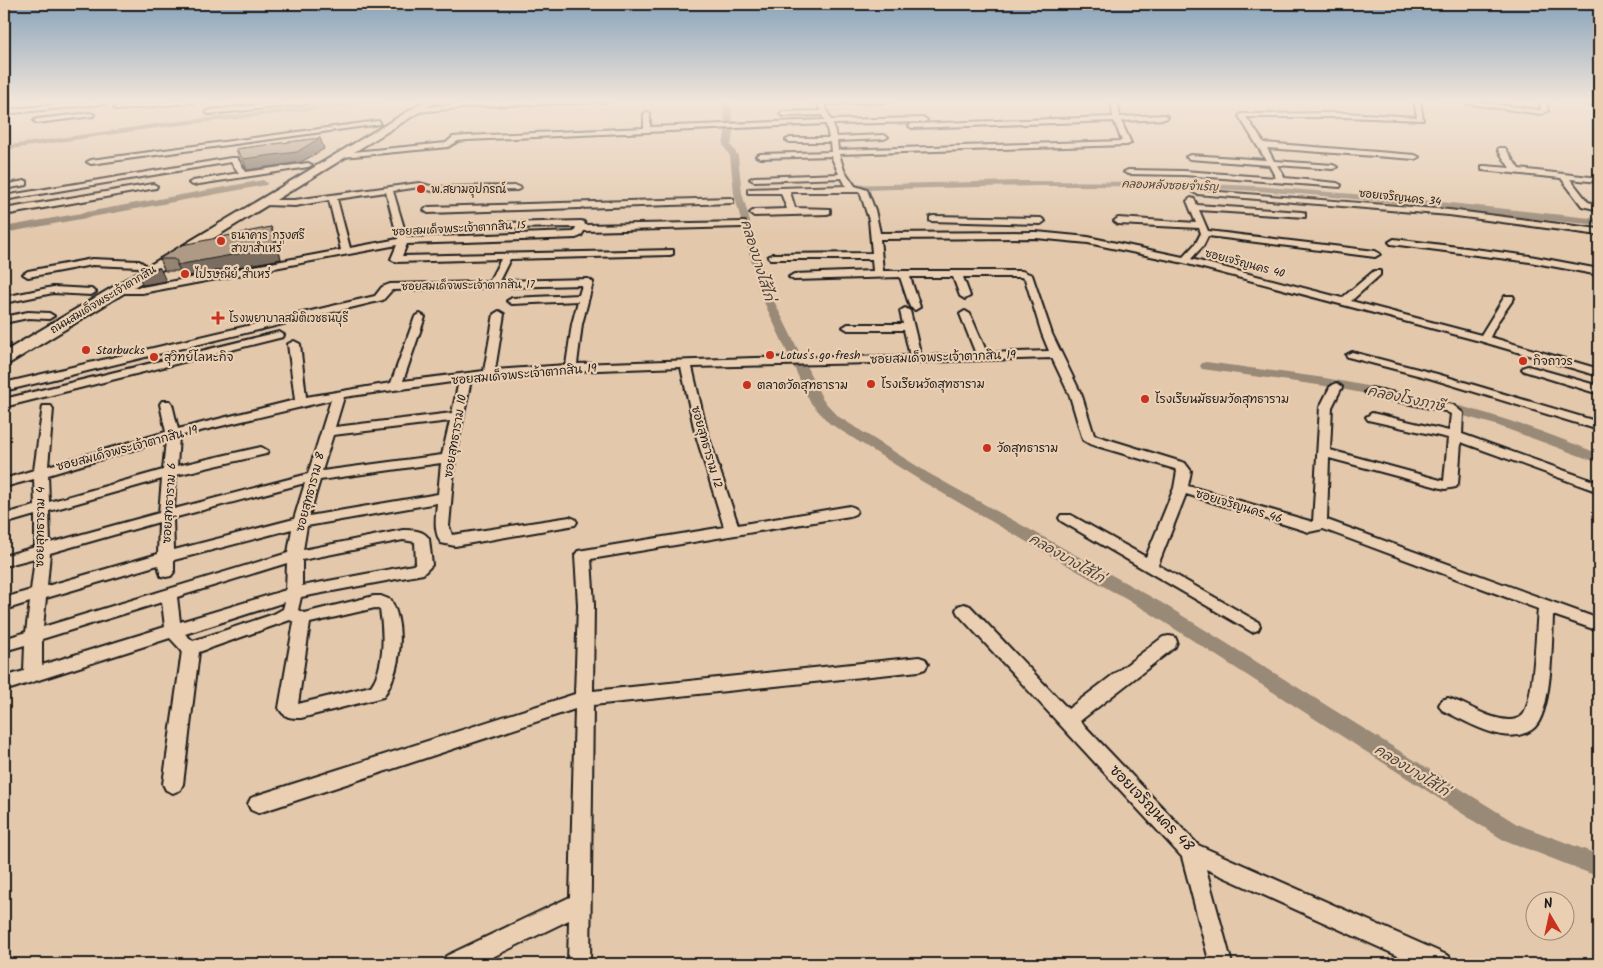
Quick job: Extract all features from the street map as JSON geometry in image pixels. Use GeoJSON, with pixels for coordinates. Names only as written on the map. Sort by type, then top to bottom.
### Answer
{"type":"FeatureCollection","features":[{"type":"Feature","properties":{"kind":"main road","name":"ถนนสมเด็จพระเจ้าตากสิน"},"geometry":{"type":"LineString","coordinates":[[137,274],[341,145]]}},
{"type":"Feature","properties":{"kind":"main road","name":"ถนนสมเด็จพระเจ้าตากสิน"},"geometry":{"type":"LineString","coordinates":[[137,274],[265,202],[358,145]]}},
{"type":"Feature","properties":{"kind":"main road"},"geometry":{"type":"LineString","coordinates":[[102,291],[137,274]]}},
{"type":"Feature","properties":{"kind":"main road","name":"ถนนสมเด็จพระเจ้าตากสิน"},"geometry":{"type":"LineString","coordinates":[[4,343],[49,316],[102,291]]}},
{"type":"Feature","properties":{"kind":"main road","name":"ถนนสมเด็จพระเจ้าตากสิน"},"geometry":{"type":"LineString","coordinates":[[4,359],[102,291]]}},
{"type":"Feature","properties":{"kind":"street"},"geometry":{"type":"LineString","coordinates":[[91,162],[215,145]]}},
{"type":"Feature","properties":{"kind":"street"},"geometry":{"type":"LineString","coordinates":[[343,155],[446,145]]}},
{"type":"Feature","properties":{"kind":"street"},"geometry":{"type":"LineString","coordinates":[[834,145],[835,154],[852,187]]}},
{"type":"Feature","properties":{"kind":"street"},"geometry":{"type":"LineString","coordinates":[[924,145],[925,150]]}},
{"type":"Feature","properties":{"kind":"street"},"geometry":{"type":"LineString","coordinates":[[760,156],[1040,145]]}},
{"type":"Feature","properties":{"kind":"street"},"geometry":{"type":"LineString","coordinates":[[1261,145],[1282,181]]}},
{"type":"Feature","properties":{"kind":"street"},"geometry":{"type":"LineString","coordinates":[[1264,145],[1415,156]]}},
{"type":"Feature","properties":{"kind":"street"},"geometry":{"type":"LineString","coordinates":[[1007,146],[1014,157]]}},
{"type":"Feature","properties":{"kind":"street"},"geometry":{"type":"LineString","coordinates":[[1309,148],[1319,166]]}},
{"type":"Feature","properties":{"kind":"street"},"geometry":{"type":"LineString","coordinates":[[1502,150],[1516,171]]}},
{"type":"Feature","properties":{"kind":"street"},"geometry":{"type":"LineString","coordinates":[[1190,157],[1333,166]]}},
{"type":"Feature","properties":{"kind":"street"},"geometry":{"type":"LineString","coordinates":[[4,198],[231,160],[234,160],[243,174]]}},
{"type":"Feature","properties":{"kind":"street"},"geometry":{"type":"LineString","coordinates":[[193,183],[308,165]]}},
{"type":"Feature","properties":{"kind":"street"},"geometry":{"type":"LineString","coordinates":[[1485,168],[1599,180]]}},
{"type":"Feature","properties":{"kind":"street"},"geometry":{"type":"LineString","coordinates":[[1128,172],[1192,174],[1337,185]]}},
{"type":"Feature","properties":{"kind":"street"},"geometry":{"type":"LineString","coordinates":[[1185,260],[1200,244],[1203,229],[1188,193],[1196,187],[1192,174]]}},
{"type":"Feature","properties":{"kind":"street"},"geometry":{"type":"LineString","coordinates":[[754,179],[845,176]]}},
{"type":"Feature","properties":{"kind":"street"},"geometry":{"type":"LineString","coordinates":[[1562,176],[1584,204],[1599,208]]}},
{"type":"Feature","properties":{"kind":"street"},"geometry":{"type":"LineString","coordinates":[[4,186],[24,183]]}},
{"type":"Feature","properties":{"kind":"street"},"geometry":{"type":"LineString","coordinates":[[265,202],[295,203],[423,185],[432,189],[517,188]]}},
{"type":"Feature","properties":{"kind":"street"},"geometry":{"type":"LineString","coordinates":[[4,212],[153,186]]}},
{"type":"Feature","properties":{"kind":"street"},"geometry":{"type":"LineString","coordinates":[[751,192],[852,187],[863,190],[868,199],[878,274]]}},
{"type":"Feature","properties":{"kind":"street","name":"ซอยเจริญนคร 34"},"geometry":{"type":"LineString","coordinates":[[1196,187],[1548,224],[1599,232]]}},
{"type":"Feature","properties":{"kind":"street"},"geometry":{"type":"LineString","coordinates":[[389,190],[403,241],[396,259],[670,252]]}},
{"type":"Feature","properties":{"kind":"street"},"geometry":{"type":"LineString","coordinates":[[786,190],[792,211]]}},
{"type":"Feature","properties":{"kind":"street"},"geometry":{"type":"LineString","coordinates":[[333,198],[346,251]]}},
{"type":"Feature","properties":{"kind":"street"},"geometry":{"type":"LineString","coordinates":[[428,210],[511,203],[730,201]]}},
{"type":"Feature","properties":{"kind":"street"},"geometry":{"type":"LineString","coordinates":[[502,238],[511,203]]}},
{"type":"Feature","properties":{"kind":"street"},"geometry":{"type":"LineString","coordinates":[[1193,207],[1302,215]]}},
{"type":"Feature","properties":{"kind":"street"},"geometry":{"type":"LineString","coordinates":[[754,213],[826,211]]}},
{"type":"Feature","properties":{"kind":"street"},"geometry":{"type":"LineString","coordinates":[[934,219],[1040,221]]}},
{"type":"Feature","properties":{"kind":"street"},"geometry":{"type":"LineString","coordinates":[[1027,220],[1036,236]]}},
{"type":"Feature","properties":{"kind":"street"},"geometry":{"type":"LineString","coordinates":[[1118,221],[1305,239]]}},
{"type":"Feature","properties":{"kind":"street"},"geometry":{"type":"LineString","coordinates":[[505,226],[581,224]]}},
{"type":"Feature","properties":{"kind":"street","name":"ซอยสมเด็จพระเจ้าตากสิน 15"},"geometry":{"type":"LineString","coordinates":[[4,300],[52,290],[142,290],[403,241],[576,235],[580,228],[742,224]]}},
{"type":"Feature","properties":{"kind":"street"},"geometry":{"type":"LineString","coordinates":[[1203,229],[1375,254]]}},
{"type":"Feature","properties":{"kind":"street","name":"ซอยเจริญนคร 40"},"geometry":{"type":"LineString","coordinates":[[874,236],[1036,236],[1088,240],[1185,260],[1484,339],[1599,373]]}},
{"type":"Feature","properties":{"kind":"street"},"geometry":{"type":"LineString","coordinates":[[1394,242],[1530,259],[1599,272]]}},
{"type":"Feature","properties":{"kind":"street"},"geometry":{"type":"LineString","coordinates":[[492,285],[507,256]]}},
{"type":"Feature","properties":{"kind":"street"},"geometry":{"type":"LineString","coordinates":[[773,257],[876,256]]}},
{"type":"Feature","properties":{"kind":"street"},"geometry":{"type":"LineString","coordinates":[[28,274],[92,262],[137,274],[192,275],[254,262]]}},
{"type":"Feature","properties":{"kind":"street"},"geometry":{"type":"LineString","coordinates":[[1344,302],[1377,273]]}},
{"type":"Feature","properties":{"kind":"street","name":"ซอยเจริญนคร 46"},"geometry":{"type":"LineString","coordinates":[[794,277],[878,274],[1022,274],[1028,277],[1047,334],[1076,396],[1088,437],[1095,441],[1180,466],[1184,471],[1181,488],[1309,527],[1317,527],[1320,523],[1599,626]]}},
{"type":"Feature","properties":{"kind":"street"},"geometry":{"type":"LineString","coordinates":[[904,274],[910,309],[909,327],[916,359]]}},
{"type":"Feature","properties":{"kind":"street"},"geometry":{"type":"LineString","coordinates":[[957,274],[965,296]]}},
{"type":"Feature","properties":{"kind":"street","name":"ซอยสมเด็จพระเจ้าตากสิน 17"},"geometry":{"type":"LineString","coordinates":[[4,387],[379,298],[390,287],[588,282],[584,298]]}},
{"type":"Feature","properties":{"kind":"street"},"geometry":{"type":"LineString","coordinates":[[512,301],[584,298],[577,324],[571,368]]}},
{"type":"Feature","properties":{"kind":"street"},"geometry":{"type":"LineString","coordinates":[[1484,339],[1493,321],[1509,298]]}},
{"type":"Feature","properties":{"kind":"street"},"geometry":{"type":"LineString","coordinates":[[490,374],[500,314]]}},
{"type":"Feature","properties":{"kind":"street"},"geometry":{"type":"LineString","coordinates":[[965,314],[984,356]]}},
{"type":"Feature","properties":{"kind":"street"},"geometry":{"type":"LineString","coordinates":[[4,320],[28,315],[49,316]]}},
{"type":"Feature","properties":{"kind":"street"},"geometry":{"type":"LineString","coordinates":[[396,386],[420,316]]}},
{"type":"Feature","properties":{"kind":"street"},"geometry":{"type":"LineString","coordinates":[[848,326],[909,327]]}},
{"type":"Feature","properties":{"kind":"street"},"geometry":{"type":"LineString","coordinates":[[4,404],[279,335]]}},
{"type":"Feature","properties":{"kind":"street"},"geometry":{"type":"LineString","coordinates":[[294,344],[301,402]]}},
{"type":"Feature","properties":{"kind":"street","name":"ซอยสมเด็จพระเจ้าตากสิน 19"},"geometry":{"type":"LineString","coordinates":[[4,483],[173,434],[301,402],[339,394],[490,374],[571,368],[754,361],[916,359],[1056,354]]}},
{"type":"Feature","properties":{"kind":"street"},"geometry":{"type":"LineString","coordinates":[[138,355],[139,369]]}},
{"type":"Feature","properties":{"kind":"street"},"geometry":{"type":"LineString","coordinates":[[1352,355],[1442,379],[1599,426]]}},
{"type":"Feature","properties":{"kind":"street","name":"ซอยสุทธาราม 12"},"geometry":{"type":"LineString","coordinates":[[686,364],[701,432],[732,529]]}},
{"type":"Feature","properties":{"kind":"street"},"geometry":{"type":"LineString","coordinates":[[1528,368],[1599,390]]}},
{"type":"Feature","properties":{"kind":"street","name":"ซอยสุทธาราม 10"},"geometry":{"type":"LineString","coordinates":[[466,378],[448,458],[442,526],[446,539],[455,541],[570,522]]}},
{"type":"Feature","properties":{"kind":"street"},"geometry":{"type":"LineString","coordinates":[[1320,523],[1322,452],[1326,407],[1336,387]]}},
{"type":"Feature","properties":{"kind":"street"},"geometry":{"type":"LineString","coordinates":[[1322,452],[1445,485],[1451,484],[1457,413],[1452,409],[1371,392]]}},
{"type":"Feature","properties":{"kind":"street","name":"ซอยสุทธาราม 8"},"geometry":{"type":"LineString","coordinates":[[296,616],[293,604],[295,556],[300,522],[339,394]]}},
{"type":"Feature","properties":{"kind":"street","name":"ซอยสุทธาราม 6"},"geometry":{"type":"LineString","coordinates":[[166,404],[173,434],[166,515],[166,572]]}},
{"type":"Feature","properties":{"kind":"street","name":"ซอยสุทธาราม 4"},"geometry":{"type":"LineString","coordinates":[[33,675],[34,636],[42,550],[41,471],[47,409]]}},
{"type":"Feature","properties":{"kind":"street"},"geometry":{"type":"LineString","coordinates":[[326,432],[458,416]]}},
{"type":"Feature","properties":{"kind":"street"},"geometry":{"type":"LineString","coordinates":[[1372,417],[1456,436],[1599,488]]}},
{"type":"Feature","properties":{"kind":"street"},"geometry":{"type":"LineString","coordinates":[[4,519],[171,472],[261,451]]}},
{"type":"Feature","properties":{"kind":"street"},"geometry":{"type":"LineString","coordinates":[[4,561],[166,515],[313,477],[448,458]]}},
{"type":"Feature","properties":{"kind":"street"},"geometry":{"type":"LineString","coordinates":[[1150,566],[1181,488]]}},
{"type":"Feature","properties":{"kind":"street"},"geometry":{"type":"LineString","coordinates":[[4,604],[166,557],[300,522],[446,497]]}},
{"type":"Feature","properties":{"kind":"street"},"geometry":{"type":"LineString","coordinates":[[579,964],[586,605],[583,555],[850,511]]}},
{"type":"Feature","properties":{"kind":"street"},"geometry":{"type":"LineString","coordinates":[[1066,518],[1252,626]]}},
{"type":"Feature","properties":{"kind":"street"},"geometry":{"type":"LineString","coordinates":[[4,645],[295,556],[403,535],[414,535],[422,539],[424,565],[418,570],[294,593],[4,684]]}},
{"type":"Feature","properties":{"kind":"street"},"geometry":{"type":"LineString","coordinates":[[169,594],[173,631],[179,641],[191,648],[280,618],[382,602],[386,604],[391,615],[391,629],[385,678],[377,692],[301,711],[292,711],[288,708],[296,616]]}},
{"type":"Feature","properties":{"kind":"street"},"geometry":{"type":"LineString","coordinates":[[1448,706],[1494,725],[1504,727],[1518,727],[1529,721],[1533,714],[1539,688],[1546,606]]}},
{"type":"Feature","properties":{"kind":"street","name":"ซอยเจริญนคร 48"},"geometry":{"type":"LineString","coordinates":[[964,610],[1191,852],[1441,964]]}},
{"type":"Feature","properties":{"kind":"street"},"geometry":{"type":"LineString","coordinates":[[1067,720],[1169,642]]}},
{"type":"Feature","properties":{"kind":"street"},"geometry":{"type":"LineString","coordinates":[[173,784],[191,648]]}},
{"type":"Feature","properties":{"kind":"street"},"geometry":{"type":"LineString","coordinates":[[258,804],[584,699],[919,664]]}},
{"type":"Feature","properties":{"kind":"street"},"geometry":{"type":"LineString","coordinates":[[1191,852],[1221,964]]}},
{"type":"Feature","properties":{"kind":"street"},"geometry":{"type":"LineString","coordinates":[[454,964],[580,903]]}},
{"type":"Feature","properties":{"kind":"building"},"geometry":{"type":"Polygon","coordinates":[[[265,145],[308,145],[297,152],[243,159],[236,149],[265,145]]]}},
{"type":"Feature","properties":{"kind":"building"},"geometry":{"type":"Polygon","coordinates":[[[271,227],[276,247],[177,265],[177,261],[173,259],[159,259],[182,245],[271,227]]]}},
{"type":"Feature","properties":{"kind":"building"},"geometry":{"type":"Polygon","coordinates":[[[160,268],[136,272],[142,269],[160,268]]]}},
{"type":"Feature","properties":{"kind":"waterway"},"geometry":{"type":"LineString","coordinates":[[4,148],[24,145]]}},
{"type":"Feature","properties":{"kind":"waterway","name":"คลองบางไส้ไก่"},"geometry":{"type":"LineString","coordinates":[[727,145],[734,156],[738,193],[764,291],[817,402],[834,420],[923,476],[1156,608],[1510,832],[1599,866]]}},
{"type":"Feature","properties":{"kind":"waterway"},"geometry":{"type":"LineString","coordinates":[[4,230],[263,183]]}},
{"type":"Feature","properties":{"kind":"waterway","name":"คลองหลังซอยจำเริญ"},"geometry":{"type":"LineString","coordinates":[[840,188],[1023,184],[1115,184],[1256,188],[1354,196],[1599,222]]}},
{"type":"Feature","properties":{"kind":"waterway","name":"คลองโรงภาษี"},"geometry":{"type":"LineString","coordinates":[[1206,366],[1325,382],[1388,394]]}},
{"type":"Feature","properties":{"kind":"waterway","name":"คลองโรงภาษี"},"geometry":{"type":"LineString","coordinates":[[1440,405],[1501,422],[1599,459]]}},
{"type":"Feature","properties":{"kind":"place","name":"พ.สยามอุปกรณ์"},"geometry":{"type":"Point","coordinates":[421,189]}},
{"type":"Feature","properties":{"kind":"place","name":"ธนาคาร กรุงศรี สาขาสำเหร่"},"geometry":{"type":"Point","coordinates":[221,241]}},
{"type":"Feature","properties":{"kind":"place","name":"ไปรษณีย์ สำเหร่"},"geometry":{"type":"Point","coordinates":[185,274]}},
{"type":"Feature","properties":{"kind":"place","name":"โรงพยาบาลสมิติเวชธนบุรี"},"geometry":{"type":"Point","coordinates":[218,318]}},
{"type":"Feature","properties":{"kind":"place","name":"Starbucks"},"geometry":{"type":"Point","coordinates":[86,350]}},
{"type":"Feature","properties":{"kind":"place","name":"Lotus's go fresh"},"geometry":{"type":"Point","coordinates":[770,355]}},
{"type":"Feature","properties":{"kind":"place","name":"สุวิทย์โลหะกิจ"},"geometry":{"type":"Point","coordinates":[154,357]}},
{"type":"Feature","properties":{"kind":"place","name":"กิจถาวร"},"geometry":{"type":"Point","coordinates":[1523,361]}},
{"type":"Feature","properties":{"kind":"place","name":"โรงเรียนวัดสุทธาราม"},"geometry":{"type":"Point","coordinates":[871,384]}},
{"type":"Feature","properties":{"kind":"place","name":"ตลาดวัดสุทธาราม"},"geometry":{"type":"Point","coordinates":[747,385]}},
{"type":"Feature","properties":{"kind":"place","name":"โรงเรียนมัธยมวัดสุทธาราม"},"geometry":{"type":"Point","coordinates":[1145,399]}},
{"type":"Feature","properties":{"kind":"place","name":"วัดสุทธาราม"},"geometry":{"type":"Point","coordinates":[987,448]}}]}
